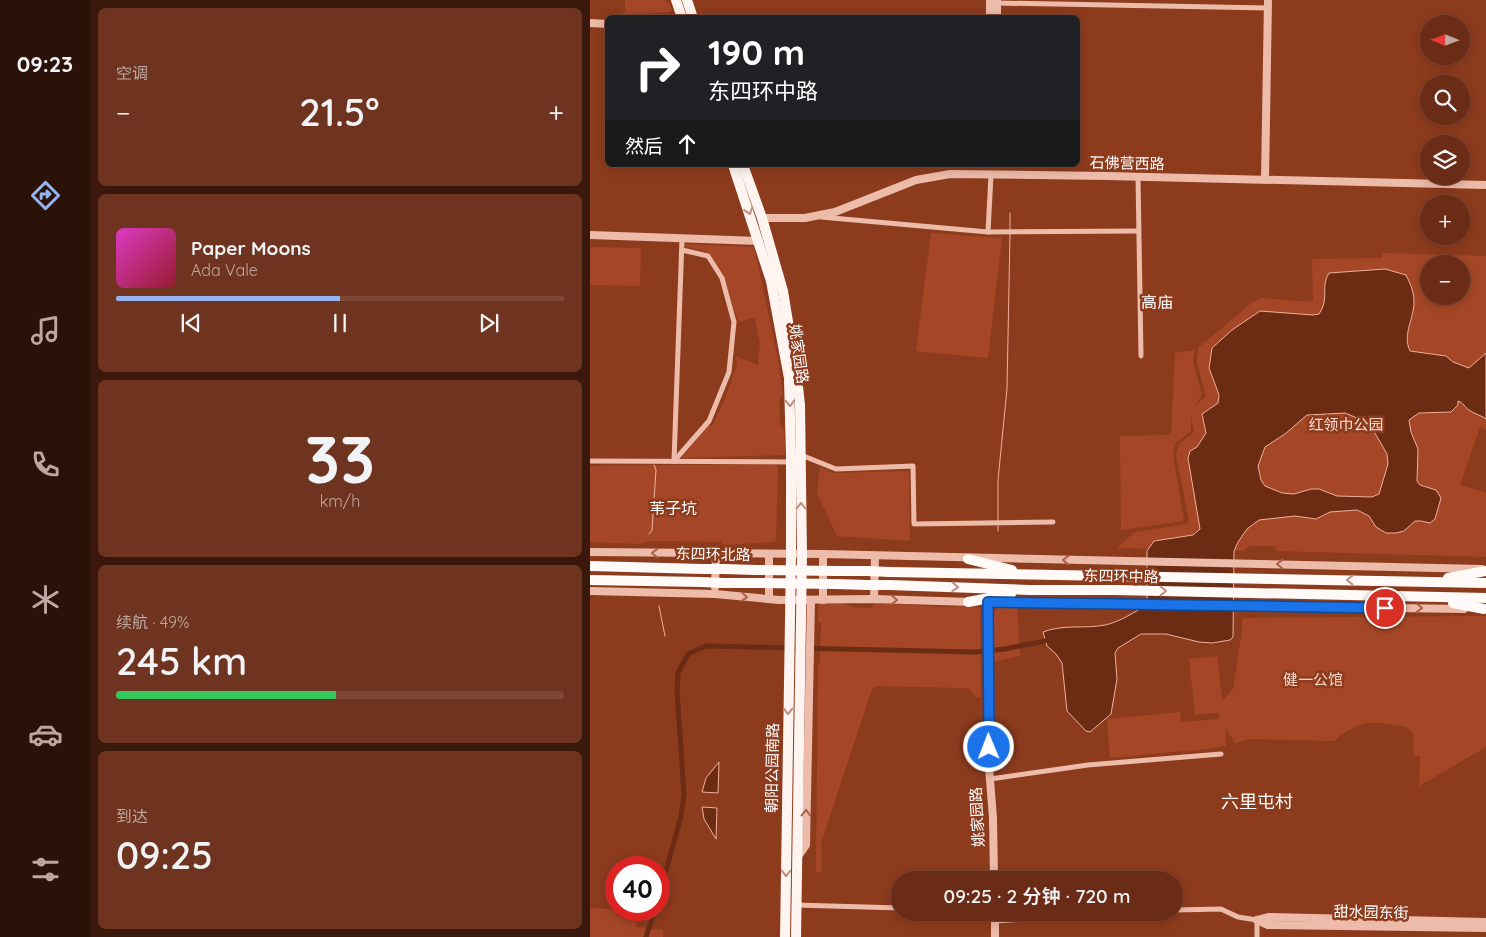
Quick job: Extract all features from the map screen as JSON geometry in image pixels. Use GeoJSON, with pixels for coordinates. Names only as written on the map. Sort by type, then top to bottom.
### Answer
{"type":"FeatureCollection","features":[{"type":"Feature","properties":{"kind":"highway"},"geometry":{"type":"LineString","coordinates":[[968,559],[1030,574]]}},
{"type":"Feature","properties":{"kind":"highway","name":"东四环北路"},"geometry":{"type":"LineString","coordinates":[[590,566],[836,571]]}},
{"type":"Feature","properties":{"kind":"highway"},"geometry":{"type":"LineString","coordinates":[[1427,582],[1486,570]]}},
{"type":"Feature","properties":{"kind":"highway","name":"东四环中路"},"geometry":{"type":"LineString","coordinates":[[836,571],[1486,583]]}},
{"type":"Feature","properties":{"kind":"highway","name":"东四环北路"},"geometry":{"type":"LineString","coordinates":[[590,580],[756,583]]}},
{"type":"Feature","properties":{"kind":"highway","name":"东四环中路"},"geometry":{"type":"LineString","coordinates":[[756,583],[1486,598]]}},
{"type":"Feature","properties":{"kind":"highway"},"geometry":{"type":"LineString","coordinates":[[968,602],[1029,590]]}},
{"type":"Feature","properties":{"kind":"highway"},"geometry":{"type":"LineString","coordinates":[[1427,598],[1485,609]]}},
{"type":"Feature","properties":{"kind":"main road"},"geometry":{"type":"LineString","coordinates":[[676,0],[681,15]]}},
{"type":"Feature","properties":{"kind":"main road"},"geometry":{"type":"LineString","coordinates":[[687,0],[692,15]]}},
{"type":"Feature","properties":{"kind":"main road","name":"姚家园路"},"geometry":{"type":"LineString","coordinates":[[734,167],[771,281],[789,378],[791,462],[790,600]]}},
{"type":"Feature","properties":{"kind":"main road","name":"姚家园路"},"geometry":{"type":"LineString","coordinates":[[744,167],[761,215],[783,291],[792,339],[800,406],[802,555],[806,600]]}},
{"type":"Feature","properties":{"kind":"main road","name":"朝阳公园南路"},"geometry":{"type":"LineString","coordinates":[[785,937],[790,600]]}},
{"type":"Feature","properties":{"kind":"main road","name":"朝阳公园南路"},"geometry":{"type":"LineString","coordinates":[[796,937],[806,600]]}},
{"type":"Feature","properties":{"kind":"street"},"geometry":{"type":"LineString","coordinates":[[995,1],[1268,4],[1265,180]]}},
{"type":"Feature","properties":{"kind":"street"},"geometry":{"type":"LineString","coordinates":[[991,15],[995,1]]}},
{"type":"Feature","properties":{"kind":"street"},"geometry":{"type":"LineString","coordinates":[[995,1],[997,15]]}},
{"type":"Feature","properties":{"kind":"street"},"geometry":{"type":"LineString","coordinates":[[590,23],[605,24]]}},
{"type":"Feature","properties":{"kind":"street"},"geometry":{"type":"LineString","coordinates":[[992,167],[994,175]]}},
{"type":"Feature","properties":{"kind":"street"},"geometry":{"type":"LineString","coordinates":[[988,232],[994,175],[997,167]]}},
{"type":"Feature","properties":{"kind":"street","name":"石佛营西路"},"geometry":{"type":"LineString","coordinates":[[761,215],[804,218],[835,212],[916,180],[950,174],[1486,185]]}},
{"type":"Feature","properties":{"kind":"street"},"geometry":{"type":"LineString","coordinates":[[1138,177],[1141,356]]}},
{"type":"Feature","properties":{"kind":"street"},"geometry":{"type":"LineString","coordinates":[[816,216],[838,220],[988,232],[1138,231]]}},
{"type":"Feature","properties":{"kind":"street"},"geometry":{"type":"LineString","coordinates":[[590,235],[759,242]]}},
{"type":"Feature","properties":{"kind":"street"},"geometry":{"type":"LineString","coordinates":[[674,462],[682,239]]}},
{"type":"Feature","properties":{"kind":"street"},"geometry":{"type":"LineString","coordinates":[[674,462],[709,421],[730,372],[734,322],[722,278],[708,256],[682,250]]}},
{"type":"Feature","properties":{"kind":"street"},"geometry":{"type":"LineString","coordinates":[[801,455],[836,469],[913,466],[914,524],[1052,522]]}},
{"type":"Feature","properties":{"kind":"street"},"geometry":{"type":"LineString","coordinates":[[590,461],[791,462]]}},
{"type":"Feature","properties":{"kind":"street","name":"东四环北路"},"geometry":{"type":"LineString","coordinates":[[590,552],[802,555]]}},
{"type":"Feature","properties":{"kind":"street"},"geometry":{"type":"LineString","coordinates":[[715,594],[716,554]]}},
{"type":"Feature","properties":{"kind":"street"},"geometry":{"type":"LineString","coordinates":[[769,554],[769,599]]}},
{"type":"Feature","properties":{"kind":"street"},"geometry":{"type":"LineString","coordinates":[[823,554],[823,600]]}},
{"type":"Feature","properties":{"kind":"street","name":"东四环中路"},"geometry":{"type":"LineString","coordinates":[[802,555],[1248,563],[1486,570]]}},
{"type":"Feature","properties":{"kind":"street"},"geometry":{"type":"LineString","coordinates":[[874,599],[875,556]]}},
{"type":"Feature","properties":{"kind":"street"},"geometry":{"type":"LineString","coordinates":[[590,591],[715,594],[790,600]]}},
{"type":"Feature","properties":{"kind":"street","name":"东四环中路"},"geometry":{"type":"LineString","coordinates":[[790,600],[874,599],[1485,609]]}},
{"type":"Feature","properties":{"kind":"street","name":"姚家园路"},"geometry":{"type":"LineString","coordinates":[[988,602],[990,779],[994,871]]}},
{"type":"Feature","properties":{"kind":"street"},"geometry":{"type":"LineString","coordinates":[[990,779],[1088,765],[1221,754]]}},
{"type":"Feature","properties":{"kind":"street"},"geometry":{"type":"LineString","coordinates":[[796,905],[891,908]]}},
{"type":"Feature","properties":{"kind":"street","name":"甜水园东街"},"geometry":{"type":"LineString","coordinates":[[1183,910],[1222,910],[1238,917],[1257,920],[1268,925],[1486,928]]}},
{"type":"Feature","properties":{"kind":"street","name":"甜水园东街"},"geometry":{"type":"LineString","coordinates":[[1257,920],[1268,917],[1486,922]]}},
{"type":"Feature","properties":{"kind":"street"},"geometry":{"type":"LineString","coordinates":[[1257,920],[1257,937]]}},
{"type":"Feature","properties":{"kind":"street"},"geometry":{"type":"LineString","coordinates":[[995,937],[995,922],[1010,921]]}},
{"type":"Feature","properties":{"kind":"green space"},"geometry":{"type":"Polygon","coordinates":[[[625,0],[665,0],[669,3],[672,10],[669,12],[620,15],[625,11],[625,0]]]}},
{"type":"Feature","properties":{"kind":"green space"},"geometry":{"type":"Polygon","coordinates":[[[931,233],[1002,238],[988,358],[916,351],[931,233]]]}},
{"type":"Feature","properties":{"kind":"green space"},"geometry":{"type":"Polygon","coordinates":[[[685,244],[754,247],[777,354],[783,395],[779,399],[780,425],[784,429],[785,455],[682,458],[709,424],[712,426],[725,399],[737,364],[736,356],[758,365],[760,344],[755,318],[738,322],[724,276],[708,252],[686,247],[685,244]]]}},
{"type":"Feature","properties":{"kind":"green space"},"geometry":{"type":"Polygon","coordinates":[[[590,247],[641,248],[640,286],[590,285],[590,247]]]}},
{"type":"Feature","properties":{"kind":"green space","name":"红领巾公园"},"geometry":{"type":"Polygon","coordinates":[[[1383,253],[1452,255],[1420,255],[1420,305],[1470,305],[1470,256],[1486,256],[1486,430],[1480,427],[1460,485],[1486,493],[1486,557],[1276,551],[1275,546],[1249,546],[1243,551],[1117,548],[1135,532],[1186,524],[1189,520],[1176,455],[1178,445],[1194,432],[1191,415],[1191,431],[1176,443],[1173,454],[1184,521],[1121,530],[1120,436],[1171,435],[1175,353],[1195,350],[1193,361],[1202,395],[1193,408],[1206,396],[1197,363],[1198,348],[1260,298],[1309,302],[1313,300],[1312,259],[1382,258],[1383,253]]]}},
{"type":"Feature","properties":{"kind":"green space"},"geometry":{"type":"Polygon","coordinates":[[[775,464],[778,468],[776,540],[774,542],[721,545],[722,542],[653,541],[637,544],[590,542],[590,466],[775,464]]]}},
{"type":"Feature","properties":{"kind":"green space"},"geometry":{"type":"Polygon","coordinates":[[[820,467],[832,473],[909,471],[910,541],[837,536],[817,493],[820,467]]]}},
{"type":"Feature","properties":{"kind":"green space"},"geometry":{"type":"Polygon","coordinates":[[[879,602],[938,607],[975,606],[980,608],[981,697],[976,697],[969,689],[962,688],[877,686],[872,689],[821,843],[822,872],[816,873],[818,663],[820,663],[821,623],[818,622],[818,605],[820,603],[845,604],[853,607],[872,608],[874,604],[879,602]]]}},
{"type":"Feature","properties":{"kind":"green space"},"geometry":{"type":"Polygon","coordinates":[[[1000,606],[1017,607],[1020,656],[993,662],[994,615],[996,609],[1000,606]]]}},
{"type":"Feature","properties":{"kind":"green space","name":"健一公馆"},"geometry":{"type":"Polygon","coordinates":[[[1486,616],[1486,747],[1419,786],[1420,756],[1414,756],[1413,734],[1407,727],[1376,723],[1368,723],[1353,728],[1334,741],[1252,739],[1235,743],[1225,727],[1226,746],[1184,752],[1110,758],[1107,719],[1180,712],[1181,722],[1219,719],[1218,713],[1195,715],[1189,659],[1217,656],[1222,701],[1233,689],[1242,632],[1242,619],[1244,618],[1486,616]]]}},
{"type":"Feature","properties":{"kind":"green space"},"geometry":{"type":"Polygon","coordinates":[[[590,908],[605,909],[605,921],[637,921],[636,927],[663,930],[663,937],[590,937],[590,908]]]}},
{"type":"Feature","properties":{"kind":"shaded area"},"geometry":{"type":"Polygon","coordinates":[[[1385,269],[1406,275],[1413,291],[1414,301],[1407,339],[1410,351],[1446,356],[1453,362],[1469,368],[1486,353],[1486,419],[1467,409],[1458,401],[1458,405],[1451,412],[1419,413],[1409,420],[1411,432],[1418,449],[1417,481],[1420,485],[1436,490],[1441,498],[1435,519],[1430,523],[1415,521],[1404,531],[1396,533],[1386,533],[1376,527],[1369,516],[1357,510],[1330,512],[1316,519],[1295,516],[1259,520],[1247,529],[1234,551],[1233,637],[1230,640],[1212,643],[1199,642],[1166,634],[1141,634],[1118,648],[1115,653],[1117,679],[1111,714],[1090,732],[1086,731],[1067,711],[1062,663],[1047,646],[1043,632],[1058,628],[1111,624],[1147,605],[1147,551],[1154,541],[1193,535],[1200,529],[1188,458],[1190,451],[1197,447],[1206,433],[1202,414],[1218,403],[1219,395],[1209,368],[1212,348],[1232,330],[1260,311],[1319,314],[1324,303],[1325,283],[1329,273],[1385,269]],[[1345,413],[1307,415],[1285,434],[1265,447],[1258,466],[1261,480],[1265,486],[1282,493],[1294,494],[1311,489],[1319,489],[1337,496],[1372,497],[1379,494],[1388,464],[1387,454],[1372,428],[1345,413]]]}},
{"type":"Feature","properties":{"kind":"shaded area"},"geometry":{"type":"Polygon","coordinates":[[[719,762],[718,793],[702,792],[706,778],[719,762]]]}},
{"type":"Feature","properties":{"kind":"shaded area"},"geometry":{"type":"Polygon","coordinates":[[[702,807],[717,808],[716,839],[704,819],[702,807]]]}},
{"type":"Feature","properties":{"kind":"waterway"},"geometry":{"type":"LineString","coordinates":[[1010,213],[1010,230]]}},
{"type":"Feature","properties":{"kind":"waterway"},"geometry":{"type":"LineString","coordinates":[[998,520],[998,480],[1007,389],[1010,234]]}},
{"type":"Feature","properties":{"kind":"waterway"},"geometry":{"type":"LineString","coordinates":[[649,534],[652,530],[656,470],[654,465]]}},
{"type":"Feature","properties":{"kind":"waterway"},"geometry":{"type":"LineString","coordinates":[[998,524],[998,531]]}},
{"type":"Feature","properties":{"kind":"waterway"},"geometry":{"type":"LineString","coordinates":[[659,606],[665,636]]}},
{"type":"Feature","properties":{"kind":"waterway"},"geometry":{"type":"LineString","coordinates":[[670,856],[681,816],[684,795],[677,690],[678,673],[688,654],[706,646],[975,652],[1005,649],[1045,641]]}},
{"type":"Feature","properties":{"kind":"waterway"},"geometry":{"type":"LineString","coordinates":[[646,937],[651,921]]}},
{"type":"Feature","properties":{"kind":"district","name":"高庙"},"geometry":{"type":"Point","coordinates":[1157,302]}},
{"type":"Feature","properties":{"kind":"district","name":"苇子坑"},"geometry":{"type":"Point","coordinates":[673,508]}},
{"type":"Feature","properties":{"kind":"district","name":"六里屯村"},"geometry":{"type":"Point","coordinates":[1257,801]}},
{"type":"Feature","properties":{"kind":"route"},"geometry":{"type":"LineString","coordinates":[[989,747],[988,602],[1385,608]]}}]}
